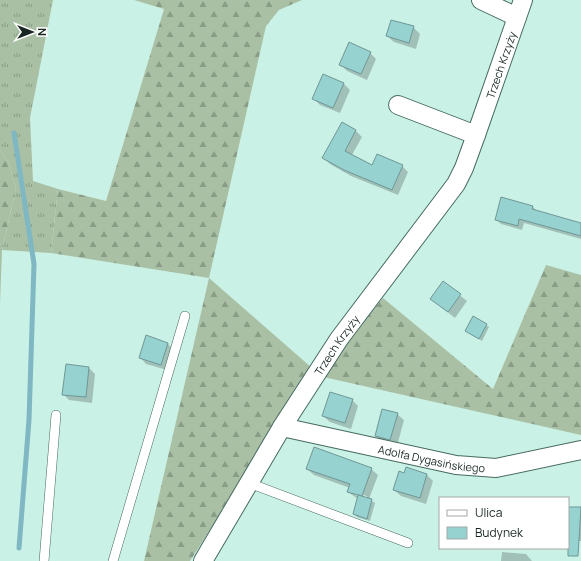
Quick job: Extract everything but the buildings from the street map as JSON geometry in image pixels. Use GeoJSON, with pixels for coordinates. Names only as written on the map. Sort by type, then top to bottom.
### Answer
{"type":"FeatureCollection","features":[{"type":"Feature","properties":{"kind":"street","name":"Trzech Krzyży"},"geometry":{"type":"LineString","coordinates":[[481,0],[517,17]]}},
{"type":"Feature","properties":{"kind":"street","name":"Trzech Krzyży"},"geometry":{"type":"LineString","coordinates":[[203,561],[282,427],[346,329],[447,198],[464,168],[523,0]]}},
{"type":"Feature","properties":{"kind":"street"},"geometry":{"type":"LineString","coordinates":[[398,105],[476,135]]}},
{"type":"Feature","properties":{"kind":"street","name":"Adolfa Dygasińskiego"},"geometry":{"type":"LineString","coordinates":[[282,427],[456,465],[496,468],[581,450]]}},
{"type":"Feature","properties":{"kind":"lane"},"geometry":{"type":"LineString","coordinates":[[113,561],[185,316]]}},
{"type":"Feature","properties":{"kind":"lane"},"geometry":{"type":"LineString","coordinates":[[44,561],[56,415]]}},
{"type":"Feature","properties":{"kind":"lane"},"geometry":{"type":"LineString","coordinates":[[250,483],[408,543]]}},
{"type":"Feature","properties":{"kind":"green space"},"geometry":{"type":"Polygon","coordinates":[[[0,0],[53,0],[30,118],[33,181],[58,189],[51,253],[2,250],[16,188],[8,161],[0,150],[0,0]]]}},
{"type":"Feature","properties":{"kind":"green space"},"geometry":{"type":"Polygon","coordinates":[[[134,0],[302,0],[279,10],[266,26],[209,278],[51,253],[58,189],[106,201],[164,9],[134,0]]]}},
{"type":"Feature","properties":{"kind":"green space"},"geometry":{"type":"Polygon","coordinates":[[[0,150],[8,161],[16,188],[2,250],[0,304],[0,150]]]}},
{"type":"Feature","properties":{"kind":"green space"},"geometry":{"type":"Polygon","coordinates":[[[546,265],[581,275],[581,435],[319,376],[383,298],[493,389],[546,265]]]}},
{"type":"Feature","properties":{"kind":"green space"},"geometry":{"type":"Polygon","coordinates":[[[209,278],[312,368],[292,402],[190,561],[144,561],[209,278]]]}},
{"type":"Feature","properties":{"kind":"waterway"},"geometry":{"type":"LineString","coordinates":[[14,133],[34,264],[29,420],[19,548]]}}]}
